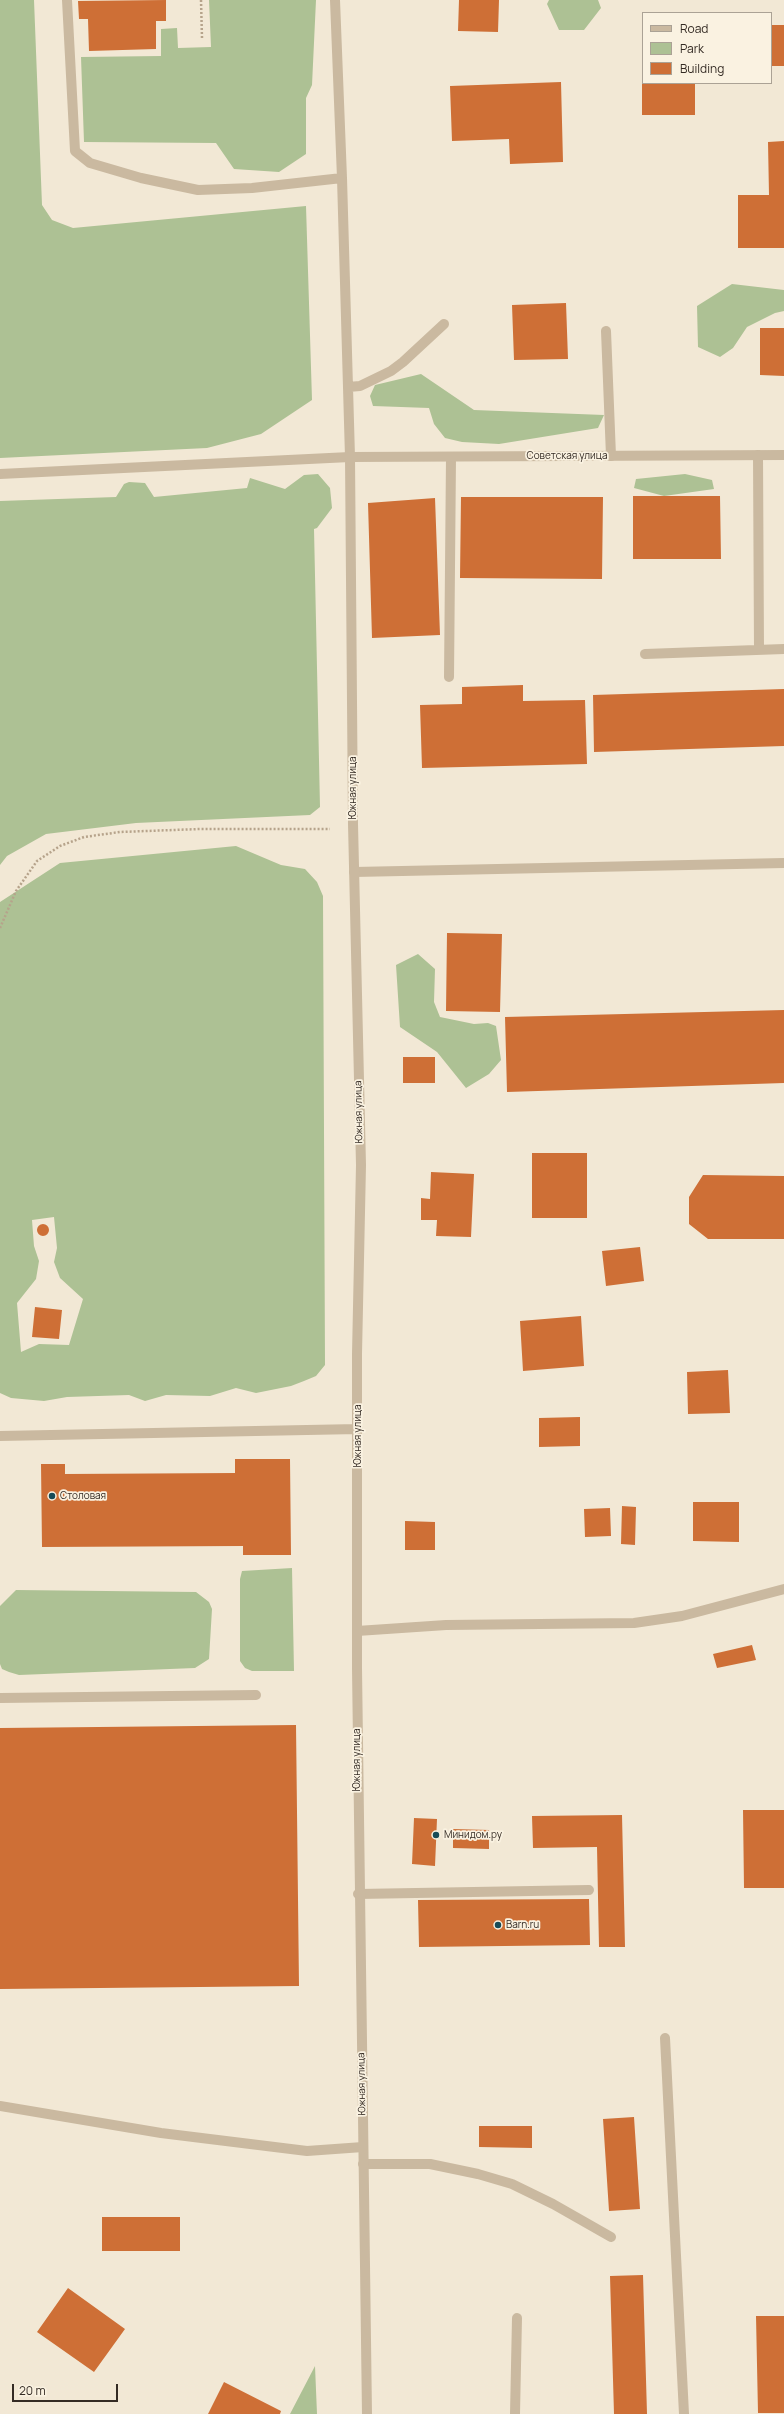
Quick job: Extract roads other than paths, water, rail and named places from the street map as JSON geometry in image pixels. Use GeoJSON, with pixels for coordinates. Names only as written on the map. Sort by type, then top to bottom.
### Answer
{"type":"FeatureCollection","features":[{"type":"Feature","properties":{"kind":"street"},"geometry":{"type":"LineString","coordinates":[[67,0],[75,151],[90,163],[141,178],[198,190],[252,188],[342,178]]}},
{"type":"Feature","properties":{"kind":"street","name":"Южная улица"},"geometry":{"type":"LineString","coordinates":[[335,0],[350,457],[353,829],[360,1165],[357,1631],[358,1894],[367,2414]]}},
{"type":"Feature","properties":{"kind":"street"},"geometry":{"type":"LineString","coordinates":[[348,387],[360,386],[391,371],[403,362],[444,324]]}},
{"type":"Feature","properties":{"kind":"street"},"geometry":{"type":"LineString","coordinates":[[606,331],[611,456]]}},
{"type":"Feature","properties":{"kind":"street"},"geometry":{"type":"LineString","coordinates":[[758,455],[759,650]]}},
{"type":"Feature","properties":{"kind":"street","name":"Советская улица"},"geometry":{"type":"LineString","coordinates":[[0,474],[350,457],[784,455]]}},
{"type":"Feature","properties":{"kind":"street"},"geometry":{"type":"LineString","coordinates":[[448,677],[451,457]]}},
{"type":"Feature","properties":{"kind":"street"},"geometry":{"type":"LineString","coordinates":[[645,654],[784,650]]}},
{"type":"Feature","properties":{"kind":"street"},"geometry":{"type":"LineString","coordinates":[[354,872],[784,863]]}},
{"type":"Feature","properties":{"kind":"street"},"geometry":{"type":"LineString","coordinates":[[0,1436],[358,1429]]}},
{"type":"Feature","properties":{"kind":"street"},"geometry":{"type":"LineString","coordinates":[[357,1631],[446,1625],[634,1623],[682,1616],[784,1589]]}},
{"type":"Feature","properties":{"kind":"street"},"geometry":{"type":"LineString","coordinates":[[0,1698],[256,1695]]}},
{"type":"Feature","properties":{"kind":"street"},"geometry":{"type":"LineString","coordinates":[[358,1894],[589,1890]]}},
{"type":"Feature","properties":{"kind":"street"},"geometry":{"type":"LineString","coordinates":[[665,2038],[684,2414]]}},
{"type":"Feature","properties":{"kind":"street"},"geometry":{"type":"LineString","coordinates":[[0,2106],[161,2133],[307,2151],[363,2147]]}},
{"type":"Feature","properties":{"kind":"street"},"geometry":{"type":"LineString","coordinates":[[363,2164],[430,2164],[478,2174],[512,2184],[553,2204],[610,2237]]}},
{"type":"Feature","properties":{"kind":"street"},"geometry":{"type":"LineString","coordinates":[[515,2414],[517,2318]]}},
{"type":"Feature","properties":{"kind":"place","name":"Столовая"},"geometry":{"type":"Point","coordinates":[52,1496]}},
{"type":"Feature","properties":{"kind":"place","name":"Минидом.ру"},"geometry":{"type":"Point","coordinates":[436,1835]}},
{"type":"Feature","properties":{"kind":"place","name":"Barn.ru"},"geometry":{"type":"Point","coordinates":[498,1925]}}]}
